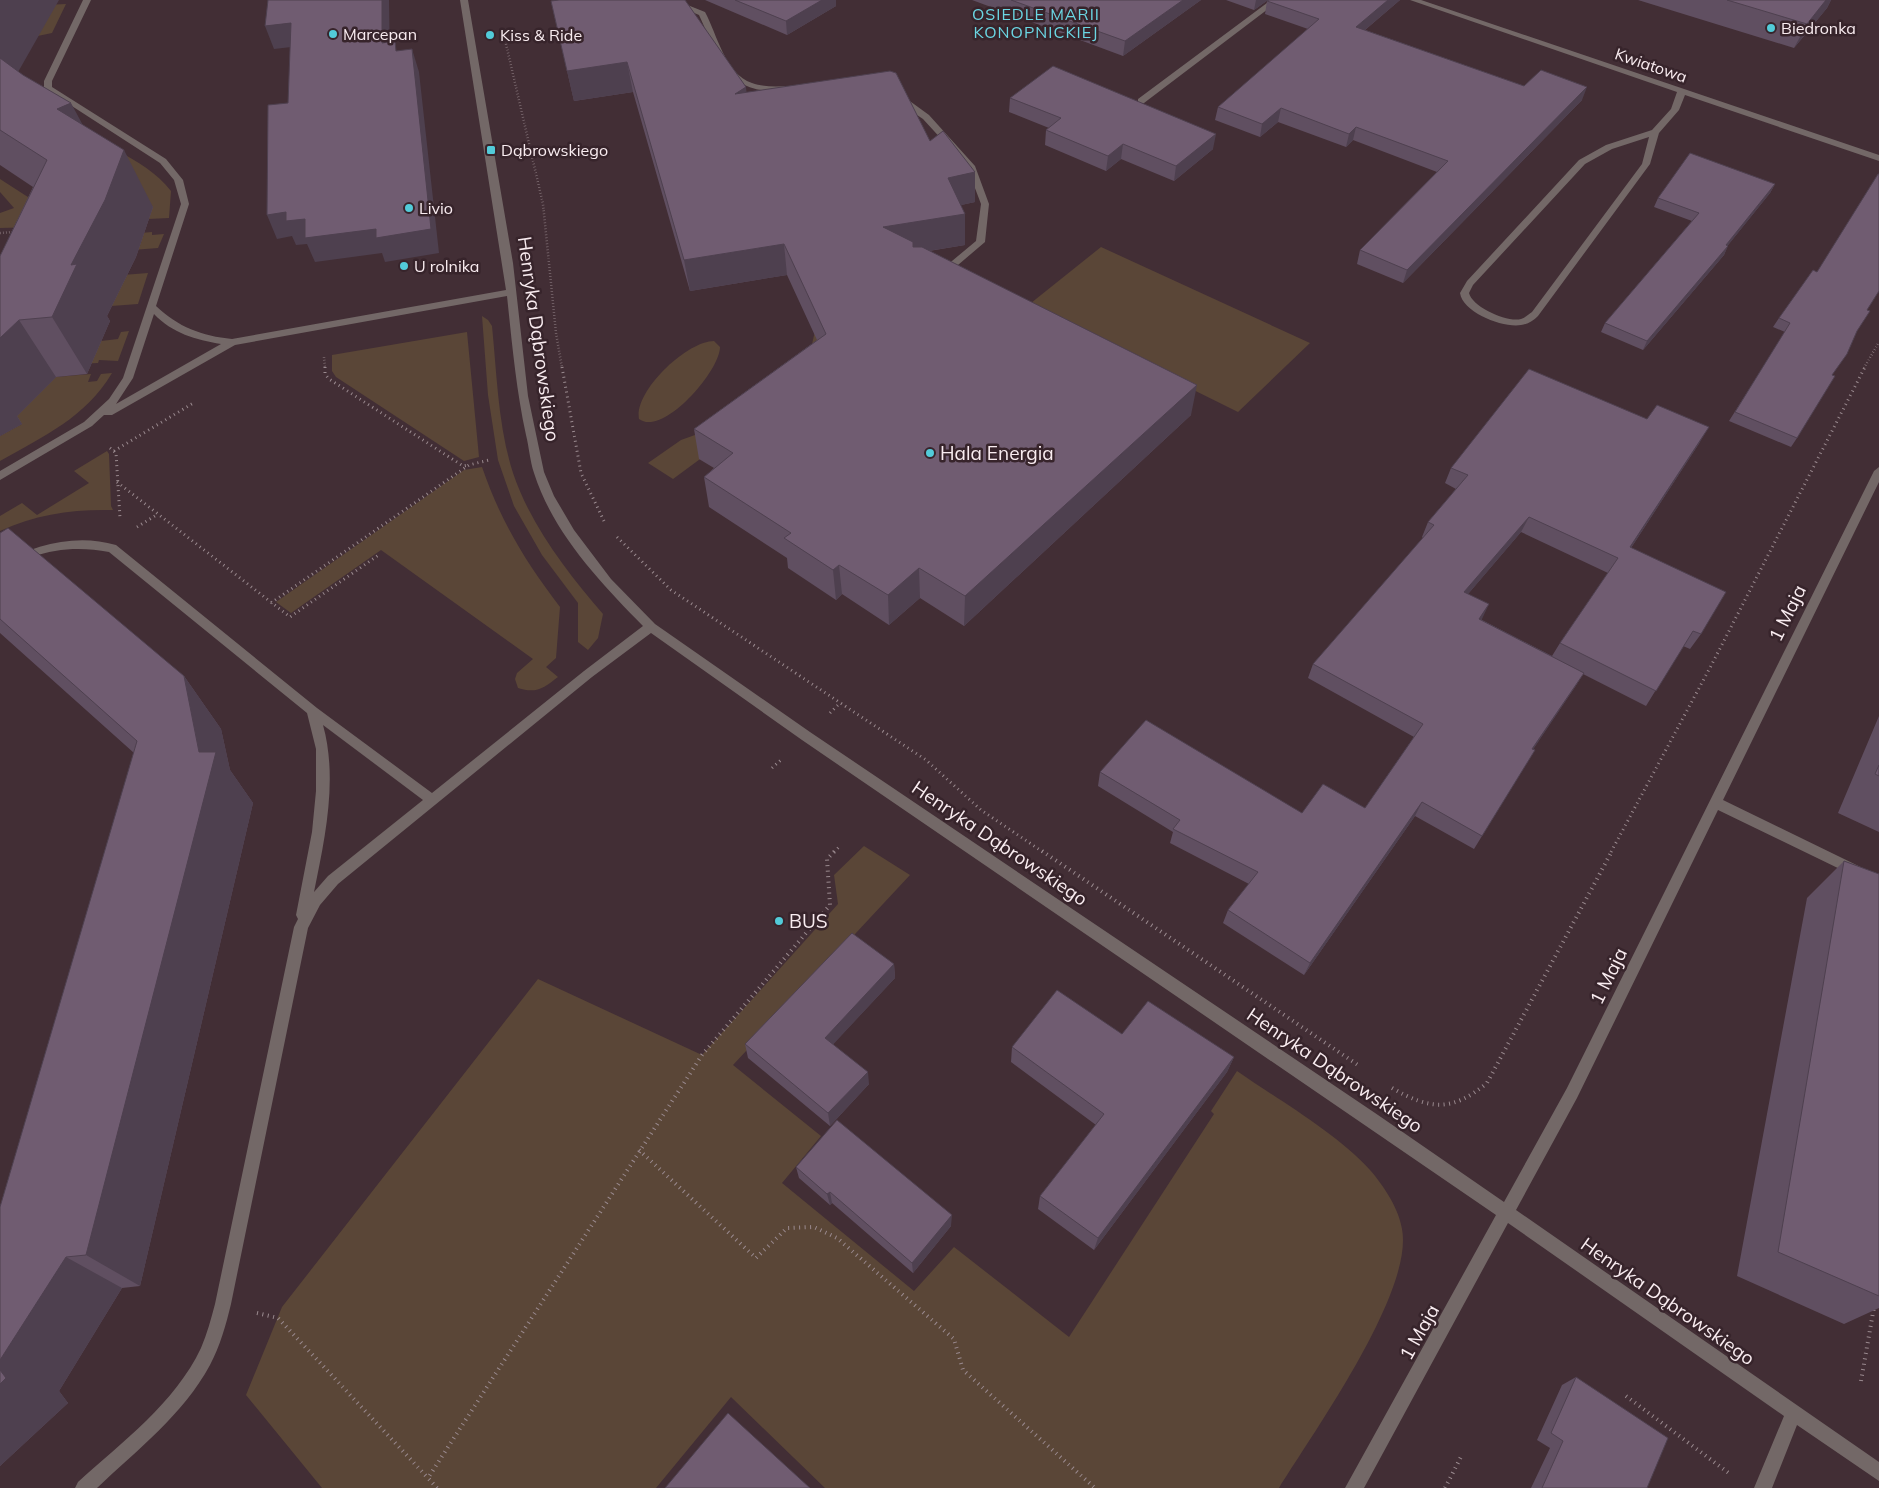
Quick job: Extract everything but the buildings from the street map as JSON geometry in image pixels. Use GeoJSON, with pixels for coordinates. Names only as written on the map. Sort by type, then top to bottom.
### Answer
{"type":"FeatureCollection","features":[{"type":"Feature","properties":{"kind":"street"},"geometry":{"type":"LineString","coordinates":[[87,0],[48,81],[48,88],[163,161],[176,173],[185,190],[182,213],[128,378],[113,401],[88,424]]}},
{"type":"Feature","properties":{"kind":"street","name":"Henryka Dąbrowskiego"},"geometry":{"type":"LineString","coordinates":[[464,0],[491,150],[522,396],[539,472],[549,496],[570,533],[607,582],[651,627],[806,736],[1508,1213],[1879,1472]]}},
{"type":"Feature","properties":{"kind":"street"},"geometry":{"type":"LineString","coordinates":[[668,0],[702,14],[734,76],[744,84],[766,87],[807,88]]}},
{"type":"Feature","properties":{"kind":"street"},"geometry":{"type":"LineString","coordinates":[[1141,102],[1276,0]]}},
{"type":"Feature","properties":{"kind":"street","name":"Kwiatowa"},"geometry":{"type":"LineString","coordinates":[[1414,0],[1879,158]]}},
{"type":"Feature","properties":{"kind":"street"},"geometry":{"type":"LineString","coordinates":[[1656,132],[1609,147],[1582,162],[1470,283],[1465,290],[1465,297],[1472,305],[1483,312],[1509,321],[1521,322],[1535,314],[1646,164],[1656,132],[1675,110],[1682,91]]}},
{"type":"Feature","properties":{"kind":"street"},"geometry":{"type":"LineString","coordinates":[[889,96],[904,101],[926,117],[971,166],[985,204],[980,242],[955,263],[927,271]]}},
{"type":"Feature","properties":{"kind":"street"},"geometry":{"type":"LineString","coordinates":[[152,307],[164,320],[193,335],[211,340],[232,342],[510,292]]}},
{"type":"Feature","properties":{"kind":"street"},"geometry":{"type":"LineString","coordinates":[[0,476],[232,342]]}},
{"type":"Feature","properties":{"kind":"street","name":"1 Maja"},"geometry":{"type":"LineString","coordinates":[[1354,1488],[1508,1213],[1572,1093],[1717,803],[1879,471]]}},
{"type":"Feature","properties":{"kind":"street"},"geometry":{"type":"LineString","coordinates":[[0,568],[22,555],[57,546],[89,543],[112,548],[313,711],[432,800]]}},
{"type":"Feature","properties":{"kind":"street"},"geometry":{"type":"LineString","coordinates":[[301,927],[315,901],[333,880],[588,674],[651,627]]}},
{"type":"Feature","properties":{"kind":"street"},"geometry":{"type":"LineString","coordinates":[[84,1488],[158,1418],[184,1390],[204,1359],[223,1304],[316,854],[324,784],[322,747],[313,711]]}},
{"type":"Feature","properties":{"kind":"street"},"geometry":{"type":"LineString","coordinates":[[1717,803],[1879,882]]}},
{"type":"Feature","properties":{"kind":"street"},"geometry":{"type":"LineString","coordinates":[[1764,1488],[1794,1413]]}},
{"type":"Feature","properties":{"kind":"path"},"geometry":{"type":"LineString","coordinates":[[504,38],[543,204],[556,333],[581,473],[607,528]]}},
{"type":"Feature","properties":{"kind":"path"},"geometry":{"type":"LineString","coordinates":[[0,233],[18,232]]}},
{"type":"Feature","properties":{"kind":"path"},"geometry":{"type":"LineString","coordinates":[[1386,1084],[1420,1102],[1449,1106],[1473,1095],[1487,1083],[1712,664],[1846,400],[1879,342]]}},
{"type":"Feature","properties":{"kind":"path"},"geometry":{"type":"LineString","coordinates":[[324,353],[325,374],[329,379],[463,466],[489,460]]}},
{"type":"Feature","properties":{"kind":"path"},"geometry":{"type":"LineString","coordinates":[[114,451],[204,397]]}},
{"type":"Feature","properties":{"kind":"path"},"geometry":{"type":"LineString","coordinates":[[271,603],[469,465]]}},
{"type":"Feature","properties":{"kind":"path"},"geometry":{"type":"LineString","coordinates":[[117,482],[290,617],[380,554]]}},
{"type":"Feature","properties":{"kind":"path"},"geometry":{"type":"LineString","coordinates":[[613,534],[671,590],[926,760],[981,810],[1361,1067]]}},
{"type":"Feature","properties":{"kind":"path"},"geometry":{"type":"LineString","coordinates":[[428,1478],[702,1055],[830,905],[827,859],[839,847]]}},
{"type":"Feature","properties":{"kind":"path"},"geometry":{"type":"LineString","coordinates":[[639,1150],[756,1258],[786,1228],[814,1227],[838,1238],[954,1339],[963,1370],[1095,1488]]}},
{"type":"Feature","properties":{"kind":"path"},"geometry":{"type":"LineString","coordinates":[[223,1304],[278,1318],[437,1488]]}},
{"type":"Feature","properties":{"kind":"path"},"geometry":{"type":"LineString","coordinates":[[1861,1381],[1874,1305]]}},
{"type":"Feature","properties":{"kind":"path"},"geometry":{"type":"LineString","coordinates":[[1626,1396],[1733,1476]]}},
{"type":"Feature","properties":{"kind":"path"},"geometry":{"type":"LineString","coordinates":[[1445,1488],[1462,1455]]}},
{"type":"Feature","properties":{"kind":"shaded area"},"geometry":{"type":"Polygon","coordinates":[[[66,4],[52,33],[33,37],[46,5],[66,4]]]}},
{"type":"Feature","properties":{"kind":"shaded area"},"geometry":{"type":"Polygon","coordinates":[[[118,151],[140,163],[171,191],[169,218],[148,219],[118,151]]]}},
{"type":"Feature","properties":{"kind":"shaded area"},"geometry":{"type":"Polygon","coordinates":[[[0,179],[59,217],[38,227],[0,228],[0,213],[14,208],[0,192],[0,179]]]}},
{"type":"Feature","properties":{"kind":"shaded area"},"geometry":{"type":"Polygon","coordinates":[[[152,232],[152,235],[164,234],[158,248],[120,251],[141,233],[152,232]]]}},
{"type":"Feature","properties":{"kind":"shaded area"},"geometry":{"type":"Polygon","coordinates":[[[1101,247],[1310,343],[1238,412],[1026,307],[1101,247]]]}},
{"type":"Feature","properties":{"kind":"shaded area"},"geometry":{"type":"Polygon","coordinates":[[[148,273],[138,304],[98,307],[110,276],[148,273]]]}},
{"type":"Feature","properties":{"kind":"shaded area"},"geometry":{"type":"Polygon","coordinates":[[[808,310],[862,340],[673,479],[648,463],[681,440],[706,431],[802,359],[812,344],[816,327],[804,311],[808,310]]]}},
{"type":"Feature","properties":{"kind":"shaded area"},"geometry":{"type":"Polygon","coordinates":[[[482,316],[492,326],[504,437],[513,473],[521,493],[551,548],[603,614],[598,638],[588,650],[578,642],[578,603],[542,555],[514,506],[498,460],[488,395],[482,316]]]}},
{"type":"Feature","properties":{"kind":"shaded area"},"geometry":{"type":"Polygon","coordinates":[[[129,331],[118,361],[99,360],[98,363],[74,364],[101,341],[118,339],[121,332],[129,331]]]}},
{"type":"Feature","properties":{"kind":"shaded area"},"geometry":{"type":"Polygon","coordinates":[[[467,332],[479,457],[464,461],[336,377],[332,371],[332,355],[467,332]]]}},
{"type":"Feature","properties":{"kind":"shaded area"},"geometry":{"type":"Polygon","coordinates":[[[714,341],[720,347],[718,358],[701,385],[688,399],[662,419],[649,422],[639,419],[640,408],[645,395],[664,370],[690,349],[703,343],[714,341]]]}},
{"type":"Feature","properties":{"kind":"shaded area"},"geometry":{"type":"Polygon","coordinates":[[[112,373],[101,389],[76,414],[48,434],[0,461],[0,436],[22,424],[15,418],[56,377],[91,374],[88,382],[97,381],[101,374],[112,373]]]}},
{"type":"Feature","properties":{"kind":"shaded area"},"geometry":{"type":"Polygon","coordinates":[[[107,451],[109,454],[111,506],[113,510],[84,510],[55,514],[27,520],[0,531],[0,516],[22,503],[37,515],[89,483],[74,471],[107,451]]]}},
{"type":"Feature","properties":{"kind":"shaded area"},"geometry":{"type":"Polygon","coordinates":[[[482,467],[497,506],[515,540],[560,607],[556,658],[546,667],[558,677],[548,684],[535,690],[518,688],[515,679],[517,673],[533,659],[381,550],[291,613],[276,602],[464,470],[482,467]]]}},
{"type":"Feature","properties":{"kind":"shaded area"},"geometry":{"type":"Polygon","coordinates":[[[864,846],[910,875],[733,1065],[821,1136],[782,1183],[914,1291],[954,1247],[1069,1337],[1214,1114],[1211,1111],[1237,1071],[1324,1130],[1356,1156],[1370,1170],[1385,1190],[1398,1214],[1402,1229],[1402,1256],[1393,1288],[1377,1324],[1358,1362],[1279,1488],[825,1488],[731,1397],[656,1488],[322,1488],[246,1395],[282,1307],[538,979],[702,1055],[838,904],[834,875],[864,846]]]}},
{"type":"Feature","properties":{"kind":"place","name":"Biedronka"},"geometry":{"type":"Point","coordinates":[1771,28]}},
{"type":"Feature","properties":{"kind":"place","name":"Marcepan"},"geometry":{"type":"Point","coordinates":[333,34]}},
{"type":"Feature","properties":{"kind":"place","name":"Kiss & Ride"},"geometry":{"type":"Point","coordinates":[490,35]}},
{"type":"Feature","properties":{"kind":"place","name":"Dąbrowskiego"},"geometry":{"type":"Point","coordinates":[491,150]}},
{"type":"Feature","properties":{"kind":"place","name":"Livio"},"geometry":{"type":"Point","coordinates":[409,208]}},
{"type":"Feature","properties":{"kind":"place","name":"U rolnika"},"geometry":{"type":"Point","coordinates":[404,266]}},
{"type":"Feature","properties":{"kind":"place","name":"Hala Energia"},"geometry":{"type":"Point","coordinates":[930,453]}},
{"type":"Feature","properties":{"kind":"place","name":"BUS"},"geometry":{"type":"Point","coordinates":[779,921]}},
{"type":"Feature","properties":{"kind":"district","name":"OSIEDLE MARII KONOPNICKIEJ"},"geometry":{"type":"Point","coordinates":[1036,23]}}]}
